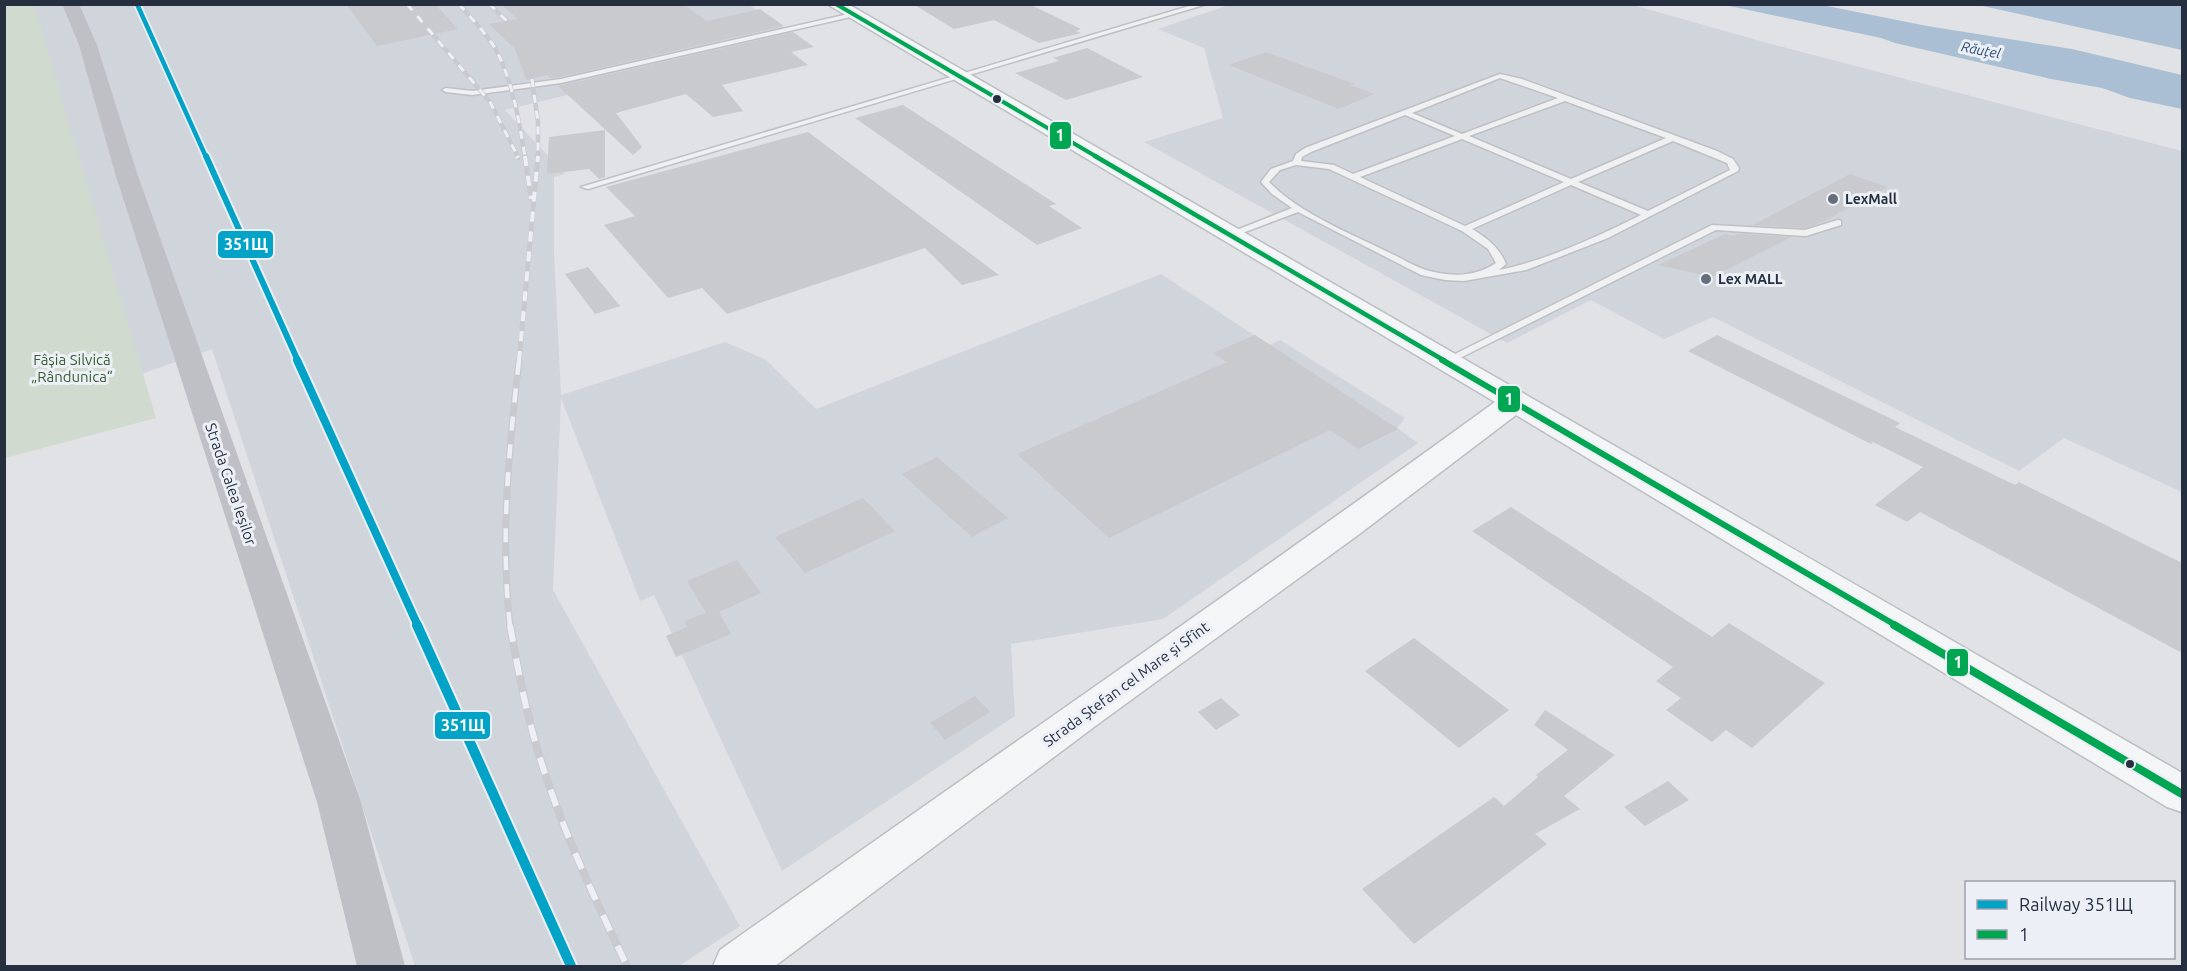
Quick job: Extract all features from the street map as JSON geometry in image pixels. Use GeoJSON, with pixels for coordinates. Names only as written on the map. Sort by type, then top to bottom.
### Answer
{"type":"FeatureCollection","features":[{"type":"Feature","properties":{"kind":"main road"},"geometry":{"type":"LineString","coordinates":[[844,10],[1515,401],[2182,794]]}},
{"type":"Feature","properties":{"kind":"main road","name":"Strada Ștefan cel Mare și Sfînt"},"geometry":{"type":"LineString","coordinates":[[737,966],[1084,713],[1346,526],[1515,401]]}},
{"type":"Feature","properties":{"kind":"street","name":"Strada Calea Ieșilor"},"geometry":{"type":"LineString","coordinates":[[70,4],[88,45],[126,173],[339,802],[381,966]]}},
{"type":"Feature","properties":{"kind":"lane"},"geometry":{"type":"LineString","coordinates":[[585,187],[1204,4]]}},
{"type":"Feature","properties":{"kind":"lane"},"geometry":{"type":"LineString","coordinates":[[446,90],[472,93],[561,81],[844,10]]}},
{"type":"Feature","properties":{"kind":"lane"},"geometry":{"type":"LineString","coordinates":[[1296,163],[1299,156],[1308,150],[1500,76],[1672,138],[1730,161],[1735,168],[1734,171],[1605,236],[1523,268],[1487,275],[1465,278],[1439,277],[1424,273],[1299,208],[1269,189],[1265,182],[1270,172],[1284,165],[1296,163],[1331,167],[1486,241],[1498,252],[1501,264],[1487,275]]}},
{"type":"Feature","properties":{"kind":"lane"},"geometry":{"type":"LineString","coordinates":[[1353,177],[1565,98]]}},
{"type":"Feature","properties":{"kind":"lane"},"geometry":{"type":"LineString","coordinates":[[1404,112],[1647,214]]}},
{"type":"Feature","properties":{"kind":"lane"},"geometry":{"type":"LineString","coordinates":[[1465,229],[1672,138]]}},
{"type":"Feature","properties":{"kind":"lane"},"geometry":{"type":"LineString","coordinates":[[1230,236],[1299,208]]}},
{"type":"Feature","properties":{"kind":"lane"},"geometry":{"type":"LineString","coordinates":[[1446,361],[1715,227],[1806,233],[1838,223]]}},
{"type":"Feature","properties":{"kind":"shaded area"},"geometry":{"type":"Polygon","coordinates":[[[1629,4],[1764,42],[2182,151],[2182,492],[2064,438],[2019,471],[1713,317],[1664,339],[1591,300],[1507,343],[1144,142],[1223,118],[1204,48],[1158,29],[1229,5],[1629,4]]]}},
{"type":"Feature","properties":{"kind":"shaded area"},"geometry":{"type":"Polygon","coordinates":[[[4,5],[749,5],[801,39],[505,110],[565,174],[554,177],[554,252],[561,395],[725,342],[766,360],[816,409],[1161,274],[1269,345],[1280,340],[1405,418],[1397,428],[1418,443],[1163,619],[1011,644],[1015,716],[782,871],[654,595],[640,601],[561,398],[553,590],[740,926],[679,966],[415,966],[212,349],[93,391],[4,5]]]}},
{"type":"Feature","properties":{"kind":"green space","name":"Fâşia Silvică „Rândunica“"},"geometry":{"type":"Polygon","coordinates":[[[5,4],[34,5],[156,418],[5,458],[5,4]]]}},
{"type":"Feature","properties":{"kind":"water","name":"Răuțel"},"geometry":{"type":"Polygon","coordinates":[[[1725,5],[1822,5],[1927,26],[2072,49],[2182,75],[2182,109],[2130,98],[2102,88],[2051,79],[1881,38],[1725,5]]]}},
{"type":"Feature","properties":{"kind":"water"},"geometry":{"type":"Polygon","coordinates":[[[1978,5],[2182,5],[2182,50],[1978,5]]]}},
{"type":"Feature","properties":{"kind":"building"},"geometry":{"type":"Polygon","coordinates":[[[346,4],[435,4],[458,29],[377,46],[346,4]]]}},
{"type":"Feature","properties":{"kind":"building"},"geometry":{"type":"Polygon","coordinates":[[[501,4],[683,4],[707,21],[760,9],[784,26],[561,77],[550,78],[547,75],[526,80],[515,49],[489,24],[517,19],[501,4]]]}},
{"type":"Feature","properties":{"kind":"building"},"geometry":{"type":"Polygon","coordinates":[[[913,4],[1029,4],[1081,29],[1076,31],[1081,33],[1039,43],[994,20],[954,29],[913,4]]]}},
{"type":"Feature","properties":{"kind":"building"},"geometry":{"type":"Polygon","coordinates":[[[793,32],[814,47],[791,52],[808,65],[722,85],[743,111],[713,117],[686,94],[616,113],[642,147],[633,155],[558,86],[793,32]]]}},
{"type":"Feature","properties":{"kind":"building"},"geometry":{"type":"Polygon","coordinates":[[[1087,48],[1143,77],[1066,100],[1015,73],[1059,61],[1053,58],[1087,48]]]}},
{"type":"Feature","properties":{"kind":"building"},"geometry":{"type":"Polygon","coordinates":[[[1266,52],[1355,84],[1350,85],[1374,94],[1339,109],[1229,65],[1266,52]]]}},
{"type":"Feature","properties":{"kind":"building"},"geometry":{"type":"Polygon","coordinates":[[[903,105],[1056,204],[1049,206],[1082,228],[1037,245],[855,118],[903,105]]]}},
{"type":"Feature","properties":{"kind":"building"},"geometry":{"type":"Polygon","coordinates":[[[605,130],[605,177],[599,179],[589,169],[547,174],[549,137],[605,130]]]}},
{"type":"Feature","properties":{"kind":"building"},"geometry":{"type":"Polygon","coordinates":[[[808,132],[999,275],[962,285],[925,248],[727,314],[702,288],[668,298],[604,225],[635,216],[606,187],[808,132]]]}},
{"type":"Feature","properties":{"kind":"building","name":"LexMall"},"geometry":{"type":"Polygon","coordinates":[[[1850,174],[1887,187],[1823,222],[1805,228],[1753,225],[1850,174]]]}},
{"type":"Feature","properties":{"kind":"building"},"geometry":{"type":"Polygon","coordinates":[[[1725,234],[1792,237],[1712,277],[1658,265],[1725,234]]]}},
{"type":"Feature","properties":{"kind":"building"},"geometry":{"type":"Polygon","coordinates":[[[588,267],[620,306],[595,314],[565,274],[588,267]]]}},
{"type":"Feature","properties":{"kind":"building"},"geometry":{"type":"Polygon","coordinates":[[[1255,335],[1398,429],[1358,449],[1330,430],[1109,538],[1017,454],[1227,362],[1213,353],[1255,335]]]}},
{"type":"Feature","properties":{"kind":"building"},"geometry":{"type":"Polygon","coordinates":[[[1717,335],[1900,423],[1895,427],[2015,485],[2019,482],[2182,563],[2182,653],[1920,512],[1907,522],[1875,505],[1923,467],[1873,442],[1871,444],[1688,351],[1717,335]]]}},
{"type":"Feature","properties":{"kind":"building"},"geometry":{"type":"Polygon","coordinates":[[[937,457],[1008,518],[972,537],[902,474],[937,457]]]}},
{"type":"Feature","properties":{"kind":"building"},"geometry":{"type":"Polygon","coordinates":[[[863,498],[895,531],[805,573],[775,537],[863,498]]]}},
{"type":"Feature","properties":{"kind":"building"},"geometry":{"type":"Polygon","coordinates":[[[1511,507],[1712,637],[1729,623],[1825,683],[1752,748],[1726,730],[1712,742],[1666,710],[1681,698],[1656,681],[1673,667],[1472,531],[1511,507]]]}},
{"type":"Feature","properties":{"kind":"building"},"geometry":{"type":"Polygon","coordinates":[[[737,560],[761,593],[719,612],[731,634],[676,657],[666,636],[687,627],[684,621],[706,613],[687,581],[737,560]]]}},
{"type":"Feature","properties":{"kind":"building"},"geometry":{"type":"Polygon","coordinates":[[[1414,638],[1509,710],[1459,748],[1365,671],[1414,638]]]}},
{"type":"Feature","properties":{"kind":"building"},"geometry":{"type":"Polygon","coordinates":[[[975,696],[990,712],[945,740],[930,723],[975,696]]]}},
{"type":"Feature","properties":{"kind":"building"},"geometry":{"type":"Polygon","coordinates":[[[1221,698],[1240,715],[1216,730],[1198,712],[1221,698]]]}},
{"type":"Feature","properties":{"kind":"building"},"geometry":{"type":"Polygon","coordinates":[[[1545,710],[1615,755],[1564,796],[1580,809],[1535,834],[1547,844],[1414,944],[1362,889],[1494,797],[1504,806],[1538,777],[1536,775],[1568,750],[1534,725],[1545,710]]]}},
{"type":"Feature","properties":{"kind":"building"},"geometry":{"type":"Polygon","coordinates":[[[1668,781],[1689,800],[1645,826],[1624,807],[1668,781]]]}},
{"type":"Feature","properties":{"kind":"railway"},"geometry":{"type":"LineString","coordinates":[[407,4],[490,102],[518,157]]}},
{"type":"Feature","properties":{"kind":"railway"},"geometry":{"type":"LineString","coordinates":[[459,4],[487,36],[501,61],[514,101],[525,157]]}},
{"type":"Feature","properties":{"kind":"railway"},"geometry":{"type":"LineString","coordinates":[[489,4],[507,21]]}},
{"type":"Feature","properties":{"kind":"railway"},"geometry":{"type":"LineString","coordinates":[[532,79],[538,122],[538,156]]}},
{"type":"Feature","properties":{"kind":"railway"},"geometry":{"type":"LineString","coordinates":[[525,156],[531,199]]}},
{"type":"Feature","properties":{"kind":"railway"},"geometry":{"type":"LineString","coordinates":[[519,361],[538,156]]}},
{"type":"Feature","properties":{"kind":"railway"},"geometry":{"type":"LineString","coordinates":[[510,626],[506,559],[507,493],[519,360]]}},
{"type":"Feature","properties":{"kind":"railway"},"geometry":{"type":"LineString","coordinates":[[510,625],[527,712],[544,770],[576,855],[627,966]]}},
{"type":"Feature","properties":{"kind":"rail line","name":"351Щ"},"geometry":{"type":"LineString","coordinates":[[137,4],[571,966]]}},
{"type":"Feature","properties":{"kind":"transit line","name":"1"},"geometry":{"type":"LineString","coordinates":[[836,4],[2182,794]]}},
{"type":"Feature","properties":{"kind":"place","name":"LexMall"},"geometry":{"type":"Point","coordinates":[1833,199]}},
{"type":"Feature","properties":{"kind":"place","name":"Lex MALL"},"geometry":{"type":"Point","coordinates":[1706,279]}}]}
